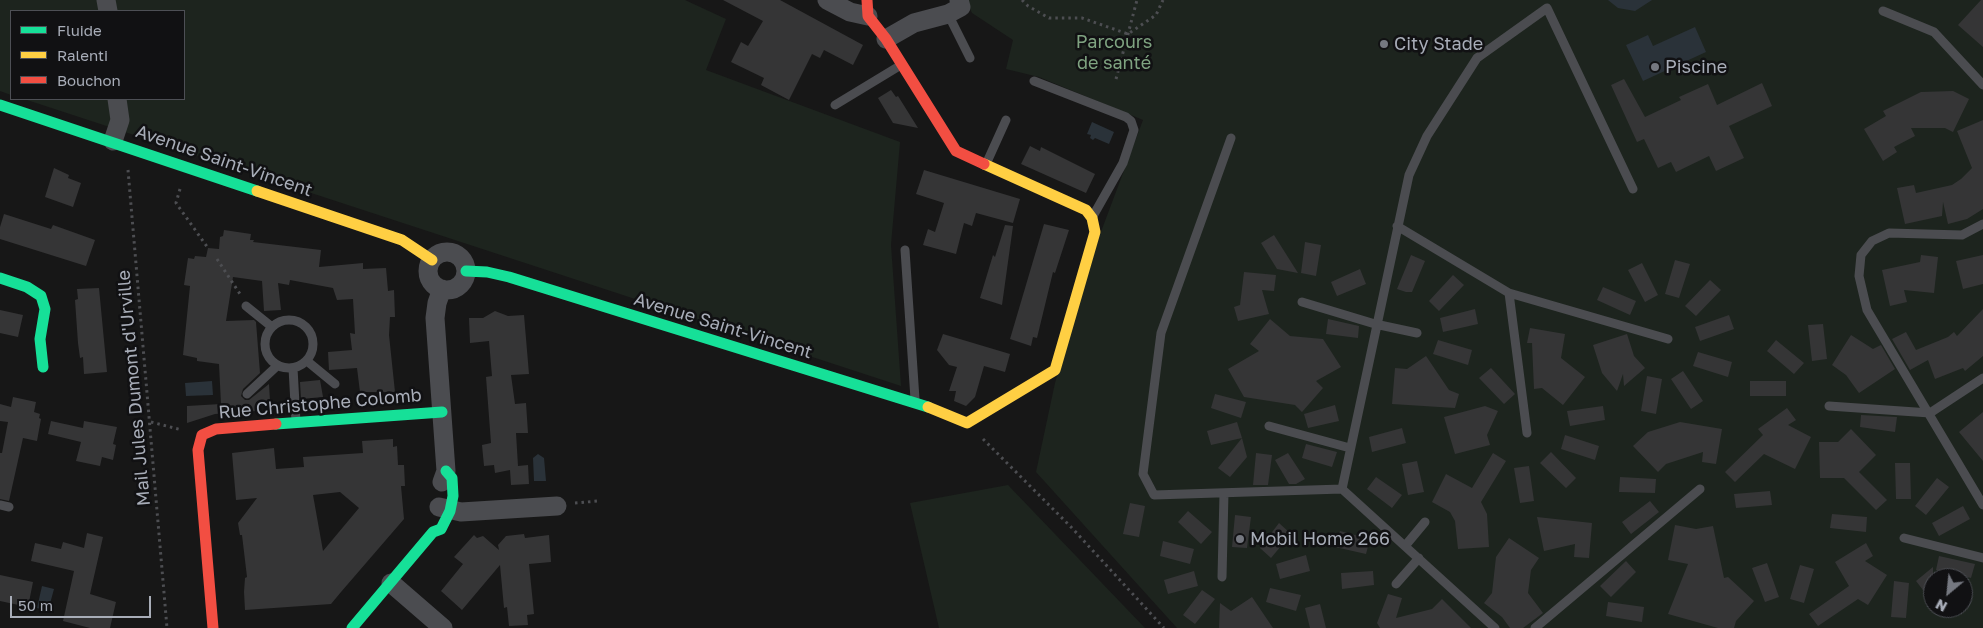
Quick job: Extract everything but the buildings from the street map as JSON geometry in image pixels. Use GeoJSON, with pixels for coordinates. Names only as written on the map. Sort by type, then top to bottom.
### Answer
{"type":"FeatureCollection","features":[{"type":"Feature","properties":{"kind":"street"},"geometry":{"type":"LineString","coordinates":[[827,0],[850,12],[868,8],[956,151],[1086,210],[1092,218],[1095,232],[1055,370],[967,423]]}},
{"type":"Feature","properties":{"kind":"street"},"geometry":{"type":"LineString","coordinates":[[886,39],[914,23],[953,7]]}},
{"type":"Feature","properties":{"kind":"street"},"geometry":{"type":"LineString","coordinates":[[118,100],[120,120],[118,143]]}},
{"type":"Feature","properties":{"kind":"street","name":"Avenue Saint-Vincent"},"geometry":{"type":"LineString","coordinates":[[0,105],[118,143],[402,240],[418,248],[432,260]]}},
{"type":"Feature","properties":{"kind":"street"},"geometry":{"type":"LineString","coordinates":[[441,253],[453,253],[463,260],[466,271],[458,286],[442,289],[430,277],[428,271],[432,260],[441,253]]}},
{"type":"Feature","properties":{"kind":"street","name":"Avenue Saint-Vincent"},"geometry":{"type":"LineString","coordinates":[[466,271],[487,272],[509,277],[916,402],[967,423]]}},
{"type":"Feature","properties":{"kind":"street"},"geometry":{"type":"LineString","coordinates":[[0,278],[27,287],[41,296],[45,309],[40,339],[43,367]]}},
{"type":"Feature","properties":{"kind":"street"},"geometry":{"type":"LineString","coordinates":[[352,628],[433,532],[433,525],[445,509],[442,479],[446,470],[435,318],[437,303],[442,289]]}},
{"type":"Feature","properties":{"kind":"street","name":"Rue Christophe Colomb"},"geometry":{"type":"LineString","coordinates":[[202,435],[216,429],[442,412]]}},
{"type":"Feature","properties":{"kind":"street"},"geometry":{"type":"LineString","coordinates":[[202,435],[198,450],[213,628]]}},
{"type":"Feature","properties":{"kind":"street"},"geometry":{"type":"LineString","coordinates":[[445,509],[474,512],[557,506]]}},
{"type":"Feature","properties":{"kind":"street"},"geometry":{"type":"LineString","coordinates":[[391,583],[443,628]]}},
{"type":"Feature","properties":{"kind":"lane"},"geometry":{"type":"LineString","coordinates":[[953,7],[970,58]]}},
{"type":"Feature","properties":{"kind":"lane"},"geometry":{"type":"LineString","coordinates":[[1342,490],[1375,324],[1409,175],[1424,144],[1477,58],[1547,8],[1633,189]]}},
{"type":"Feature","properties":{"kind":"lane"},"geometry":{"type":"LineString","coordinates":[[1883,11],[1934,32],[1983,85]]}},
{"type":"Feature","properties":{"kind":"lane"},"geometry":{"type":"LineString","coordinates":[[835,105],[902,64]]}},
{"type":"Feature","properties":{"kind":"lane"},"geometry":{"type":"LineString","coordinates":[[1034,81],[1126,117],[1131,121],[1134,130],[1123,163],[1092,218]]}},
{"type":"Feature","properties":{"kind":"lane"},"geometry":{"type":"LineString","coordinates":[[985,165],[1006,120]]}},
{"type":"Feature","properties":{"kind":"lane"},"geometry":{"type":"LineString","coordinates":[[1232,138],[1161,333],[1143,474],[1154,495],[1342,490],[1419,558],[1489,626]]}},
{"type":"Feature","properties":{"kind":"lane"},"geometry":{"type":"LineString","coordinates":[[1983,224],[1962,235],[1889,233],[1872,241],[1861,255],[1859,276],[1867,310],[1983,505]]}},
{"type":"Feature","properties":{"kind":"lane"},"geometry":{"type":"LineString","coordinates":[[1397,226],[1508,293],[1668,339]]}},
{"type":"Feature","properties":{"kind":"lane"},"geometry":{"type":"LineString","coordinates":[[905,250],[916,402]]}},
{"type":"Feature","properties":{"kind":"lane"},"geometry":{"type":"LineString","coordinates":[[1508,293],[1528,433]]}},
{"type":"Feature","properties":{"kind":"lane"},"geometry":{"type":"LineString","coordinates":[[1302,302],[1375,324],[1417,333]]}},
{"type":"Feature","properties":{"kind":"lane"},"geometry":{"type":"LineString","coordinates":[[246,306],[272,327]]}},
{"type":"Feature","properties":{"kind":"lane"},"geometry":{"type":"LineString","coordinates":[[287,320],[303,324],[309,330],[313,346],[306,361],[293,368],[278,366],[267,355],[265,340],[272,327],[287,320]]}},
{"type":"Feature","properties":{"kind":"lane"},"geometry":{"type":"LineString","coordinates":[[306,361],[336,384]]}},
{"type":"Feature","properties":{"kind":"lane"},"geometry":{"type":"LineString","coordinates":[[247,394],[278,366]]}},
{"type":"Feature","properties":{"kind":"lane"},"geometry":{"type":"LineString","coordinates":[[293,368],[296,422]]}},
{"type":"Feature","properties":{"kind":"lane"},"geometry":{"type":"LineString","coordinates":[[1829,406],[1930,413],[1983,378]]}},
{"type":"Feature","properties":{"kind":"lane"},"geometry":{"type":"LineString","coordinates":[[1269,426],[1350,448]]}},
{"type":"Feature","properties":{"kind":"lane"},"geometry":{"type":"LineString","coordinates":[[1535,628],[1700,488]]}},
{"type":"Feature","properties":{"kind":"lane"},"geometry":{"type":"LineString","coordinates":[[1222,577],[1224,493]]}},
{"type":"Feature","properties":{"kind":"lane"},"geometry":{"type":"LineString","coordinates":[[1405,546],[1425,522]]}},
{"type":"Feature","properties":{"kind":"lane"},"geometry":{"type":"LineString","coordinates":[[1904,538],[1983,558]]}},
{"type":"Feature","properties":{"kind":"lane"},"geometry":{"type":"LineString","coordinates":[[1396,584],[1419,558]]}},
{"type":"Feature","properties":{"kind":"path"},"geometry":{"type":"LineString","coordinates":[[1022,0],[1028,6],[1049,18],[1082,18],[1128,34]]}},
{"type":"Feature","properties":{"kind":"path"},"geometry":{"type":"LineString","coordinates":[[1116,79],[1136,0]]}},
{"type":"Feature","properties":{"kind":"path"},"geometry":{"type":"LineString","coordinates":[[1128,34],[1156,15],[1163,0]]}},
{"type":"Feature","properties":{"kind":"path","name":"Mail Jules Dumont d'Urville"},"geometry":{"type":"LineString","coordinates":[[118,143],[132,191],[167,628]]}},
{"type":"Feature","properties":{"kind":"path"},"geometry":{"type":"LineString","coordinates":[[187,167],[176,203],[208,248]]}},
{"type":"Feature","properties":{"kind":"path"},"geometry":{"type":"LineString","coordinates":[[217,259],[232,280],[246,306]]}},
{"type":"Feature","properties":{"kind":"path"},"geometry":{"type":"LineString","coordinates":[[150,422],[202,435]]}},
{"type":"Feature","properties":{"kind":"path"},"geometry":{"type":"LineString","coordinates":[[967,423],[1072,528],[1164,628]]}},
{"type":"Feature","properties":{"kind":"path"},"geometry":{"type":"LineString","coordinates":[[557,506],[598,500]]}},
{"type":"Feature","properties":{"kind":"green space"},"geometry":{"type":"Polygon","coordinates":[[[0,0],[685,0],[726,19],[706,70],[900,142],[891,245],[901,386],[27,100],[185,100],[185,10],[10,10],[10,95],[0,91],[0,0]]]}},
{"type":"Feature","properties":{"kind":"green space","name":"Parcours de santé"},"geometry":{"type":"Polygon","coordinates":[[[966,0],[1983,0],[1983,628],[1177,628],[1036,472],[1055,383],[1099,237],[1143,120],[1039,77],[1006,69],[1013,40],[972,13],[966,0]]]}},
{"type":"Feature","properties":{"kind":"green space"},"geometry":{"type":"Polygon","coordinates":[[[1008,485],[1145,628],[939,628],[910,503],[1008,485]]]}},
{"type":"Feature","properties":{"kind":"shaded area"},"geometry":{"type":"Polygon","coordinates":[[[1608,0],[1652,0],[1635,11],[1618,8],[1608,0]]]}},
{"type":"Feature","properties":{"kind":"shaded area","name":"Piscine"},"geometry":{"type":"Polygon","coordinates":[[[1695,27],[1706,52],[1643,81],[1626,45],[1648,35],[1653,46],[1695,27]]]}},
{"type":"Feature","properties":{"kind":"shaded area"},"geometry":{"type":"Polygon","coordinates":[[[1092,122],[1114,132],[1109,144],[1095,138],[1093,140],[1090,138],[1091,135],[1087,134],[1092,122]]]}},
{"type":"Feature","properties":{"kind":"shaded area"},"geometry":{"type":"Polygon","coordinates":[[[212,381],[213,395],[186,396],[185,383],[212,381]]]}},
{"type":"Feature","properties":{"kind":"shaded area"},"geometry":{"type":"Polygon","coordinates":[[[538,454],[544,458],[546,481],[534,481],[533,458],[538,454]]]}},
{"type":"Feature","properties":{"kind":"shaded area"},"geometry":{"type":"Polygon","coordinates":[[[42,586],[54,589],[48,611],[37,608],[42,586]]]}},
{"type":"Feature","properties":{"kind":"traffic: fast"},"geometry":{"type":"LineString","coordinates":[[0,105],[257,191]]}},
{"type":"Feature","properties":{"kind":"traffic: fast"},"geometry":{"type":"LineString","coordinates":[[466,271],[487,272],[509,277],[928,407]]}},
{"type":"Feature","properties":{"kind":"traffic: fast"},"geometry":{"type":"LineString","coordinates":[[0,278],[27,287],[41,296],[45,309],[40,339],[43,367]]}},
{"type":"Feature","properties":{"kind":"traffic: fast"},"geometry":{"type":"LineString","coordinates":[[276,424],[442,412]]}},
{"type":"Feature","properties":{"kind":"traffic: fast"},"geometry":{"type":"LineString","coordinates":[[352,628],[433,532],[441,529],[450,511],[453,496],[452,478],[446,471]]}},
{"type":"Feature","properties":{"kind":"traffic: slow"},"geometry":{"type":"LineString","coordinates":[[928,407],[967,423],[1055,370],[1095,232],[1092,218],[1086,210],[984,164]]}},
{"type":"Feature","properties":{"kind":"traffic: slow"},"geometry":{"type":"LineString","coordinates":[[257,191],[402,240],[432,260]]}},
{"type":"Feature","properties":{"kind":"traffic: jam"},"geometry":{"type":"LineString","coordinates":[[867,0],[868,16],[886,39],[956,151],[984,164]]}},
{"type":"Feature","properties":{"kind":"traffic: jam"},"geometry":{"type":"LineString","coordinates":[[213,628],[198,450],[202,435],[216,429],[276,424]]}},
{"type":"Feature","properties":{"kind":"place","name":"City Stade"},"geometry":{"type":"Point","coordinates":[1384,44]}},
{"type":"Feature","properties":{"kind":"place","name":"Piscine"},"geometry":{"type":"Point","coordinates":[1655,67]}},
{"type":"Feature","properties":{"kind":"place","name":"Mobil Home 266"},"geometry":{"type":"Point","coordinates":[1240,539]}}]}
